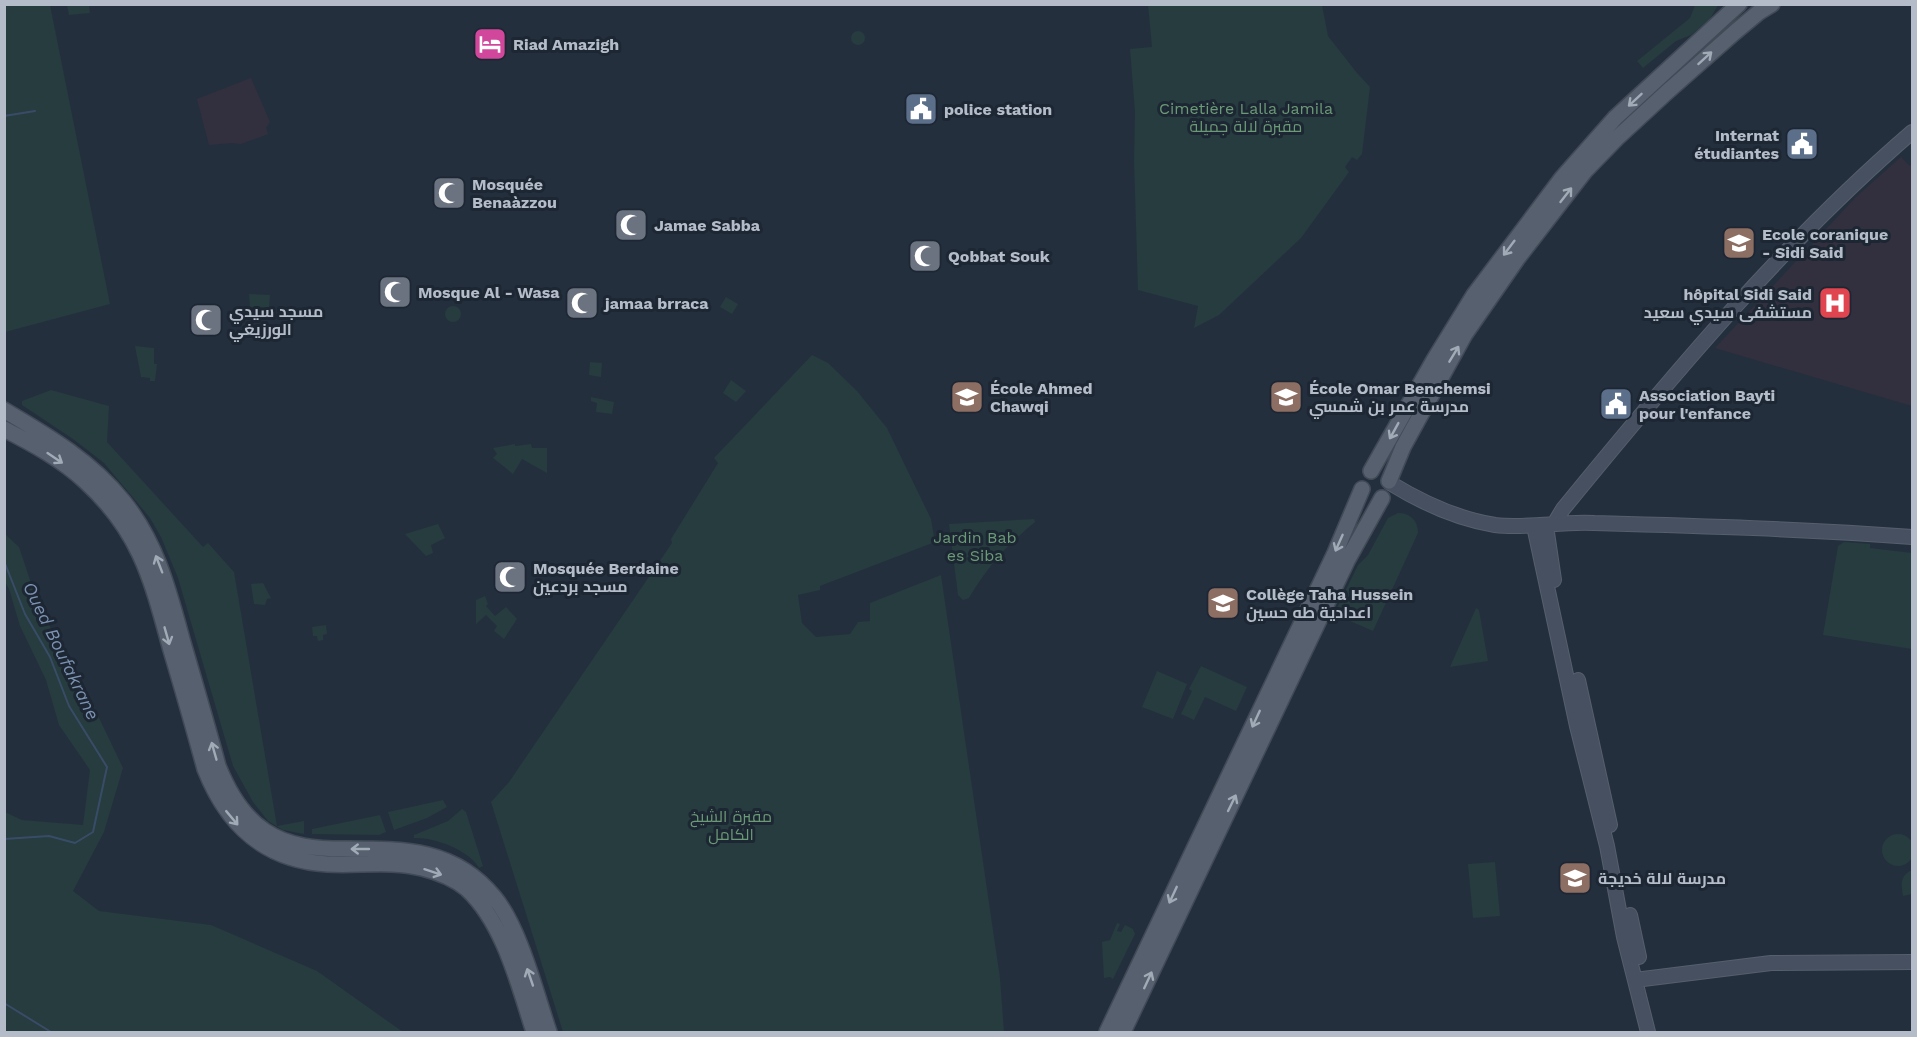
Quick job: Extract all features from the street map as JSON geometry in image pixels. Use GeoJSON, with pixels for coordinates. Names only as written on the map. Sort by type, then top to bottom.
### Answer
{"type":"FeatureCollection","features":[{"type":"Feature","properties":{"kind":"main road"},"geometry":{"type":"LineString","coordinates":[[1107,1032],[1335,553],[1362,489],[1362,479],[1371,471],[1438,352],[1474,295],[1562,178],[1615,118],[1727,12],[1739,4]]}},
{"type":"Feature","properties":{"kind":"main road"},"geometry":{"type":"LineString","coordinates":[[1123,1032],[1348,559],[1386,489],[1402,447],[1471,324],[1517,259],[1585,171],[1666,92],[1759,12],[1772,4]]}},
{"type":"Feature","properties":{"kind":"main road"},"geometry":{"type":"LineString","coordinates":[[4,410],[59,443],[97,474],[123,501],[144,531],[162,570],[218,766],[226,784],[245,813],[265,831],[294,844],[324,849],[388,849],[419,852],[461,867],[487,889],[505,912],[549,1032]]}},
{"type":"Feature","properties":{"kind":"main road"},"geometry":{"type":"LineString","coordinates":[[4,429],[52,455],[85,481],[109,506],[130,536],[149,575],[213,790],[233,819],[257,842],[286,856],[327,864],[399,864],[431,871],[458,883],[489,915],[501,940],[534,1032]]}},
{"type":"Feature","properties":{"kind":"main road"},"geometry":{"type":"LineString","coordinates":[[1371,471],[1384,473],[1386,489]]}},
{"type":"Feature","properties":{"kind":"main road"},"geometry":{"type":"LineString","coordinates":[[1362,489],[1367,497],[1372,499],[1386,489]]}},
{"type":"Feature","properties":{"kind":"main road"},"geometry":{"type":"LineString","coordinates":[[388,849],[391,857],[399,864]]}},
{"type":"Feature","properties":{"kind":"main road"},"geometry":{"type":"LineString","coordinates":[[466,889],[476,893],[487,889]]}},
{"type":"Feature","properties":{"kind":"street"},"geometry":{"type":"LineString","coordinates":[[1545,525],[1563,509],[1684,363],[1789,249],[1912,132]]}},
{"type":"Feature","properties":{"kind":"street"},"geometry":{"type":"LineString","coordinates":[[1386,489],[1494,525],[1587,522],[1764,528],[1912,537]]}},
{"type":"Feature","properties":{"kind":"street"},"geometry":{"type":"LineString","coordinates":[[1545,525],[1577,726],[1607,846],[1624,937],[1656,1032]]}},
{"type":"Feature","properties":{"kind":"street"},"geometry":{"type":"LineString","coordinates":[[1640,979],[1771,963],[1912,962]]}},
{"type":"Feature","properties":{"kind":"street"},"geometry":{"type":"LineString","coordinates":[[1640,979],[1648,1032]]}},
{"type":"Feature","properties":{"kind":"shaded area"},"geometry":{"type":"Polygon","coordinates":[[[251,78],[270,122],[266,128],[268,134],[241,144],[209,145],[197,99],[251,78]]]}},
{"type":"Feature","properties":{"kind":"shaded area","name":"hôpital Sidi Said مستشفى سيدي سعيد"},"geometry":{"type":"Polygon","coordinates":[[[1901,157],[1910,166],[1912,162],[1912,406],[1715,348],[1856,197],[1901,157]]]}},
{"type":"Feature","properties":{"kind":"green space"},"geometry":{"type":"Polygon","coordinates":[[[5,4],[50,5],[110,304],[5,332],[5,4]]]}},
{"type":"Feature","properties":{"kind":"green space"},"geometry":{"type":"Polygon","coordinates":[[[67,5],[89,5],[90,13],[69,15],[67,5]]]}},
{"type":"Feature","properties":{"kind":"green space","name":"Cimetière Lalla Jamila مقبرة لالة جميلة"},"geometry":{"type":"Polygon","coordinates":[[[1148,5],[1322,5],[1328,36],[1370,87],[1362,154],[1357,160],[1352,157],[1345,167],[1349,172],[1301,238],[1219,315],[1194,328],[1198,306],[1138,290],[1134,161],[1135,112],[1130,49],[1152,47],[1148,5]]]}},
{"type":"Feature","properties":{"kind":"green space"},"geometry":{"type":"Polygon","coordinates":[[[1695,5],[1718,5],[1710,19],[1691,35],[1676,41],[1643,68],[1637,61],[1690,18],[1695,5]]]}},
{"type":"Feature","properties":{"kind":"green space"},"geometry":{"type":"Polygon","coordinates":[[[858,31],[863,33],[865,38],[863,43],[858,45],[853,43],[851,38],[853,33],[858,31]]]}},
{"type":"Feature","properties":{"kind":"green space"},"geometry":{"type":"Polygon","coordinates":[[[249,294],[270,295],[269,308],[250,307],[249,294]]]}},
{"type":"Feature","properties":{"kind":"green space"},"geometry":{"type":"Polygon","coordinates":[[[726,297],[738,304],[732,314],[720,307],[726,297]]]}},
{"type":"Feature","properties":{"kind":"green space"},"geometry":{"type":"Polygon","coordinates":[[[450,306],[456,306],[461,314],[459,320],[450,322],[445,317],[445,311],[450,306]]]}},
{"type":"Feature","properties":{"kind":"green space"},"geometry":{"type":"Polygon","coordinates":[[[135,346],[154,348],[154,364],[157,364],[155,381],[141,377],[135,346]]]}},
{"type":"Feature","properties":{"kind":"green space","name":"مقبرة الشيخ الكامل"},"geometry":{"type":"Polygon","coordinates":[[[812,355],[828,363],[857,391],[887,428],[931,519],[935,542],[820,586],[820,590],[798,595],[802,623],[816,637],[850,634],[858,622],[870,621],[870,603],[941,575],[1000,978],[1004,1032],[563,1032],[491,802],[509,782],[672,543],[671,539],[718,463],[714,458],[812,355]]]}},
{"type":"Feature","properties":{"kind":"green space"},"geometry":{"type":"Polygon","coordinates":[[[590,362],[602,363],[601,377],[589,375],[590,362]]]}},
{"type":"Feature","properties":{"kind":"green space"},"geometry":{"type":"Polygon","coordinates":[[[731,380],[746,391],[736,402],[723,393],[731,380]]]}},
{"type":"Feature","properties":{"kind":"green space"},"geometry":{"type":"Polygon","coordinates":[[[51,390],[109,406],[107,442],[203,547],[208,543],[234,572],[277,826],[304,821],[304,834],[283,830],[268,821],[253,802],[233,766],[178,578],[161,537],[150,518],[104,463],[22,405],[22,401],[51,390]]]}},
{"type":"Feature","properties":{"kind":"green space"},"geometry":{"type":"Polygon","coordinates":[[[591,397],[614,402],[612,414],[596,412],[597,403],[591,401],[591,397]]]}},
{"type":"Feature","properties":{"kind":"green space"},"geometry":{"type":"Polygon","coordinates":[[[515,444],[515,446],[531,444],[532,448],[547,448],[547,473],[522,459],[513,474],[493,458],[497,454],[493,448],[515,444]]]}},
{"type":"Feature","properties":{"kind":"green space"},"geometry":{"type":"Polygon","coordinates":[[[1398,513],[1412,518],[1417,524],[1418,533],[1373,631],[1334,614],[1358,565],[1368,555],[1388,518],[1398,513]]]}},
{"type":"Feature","properties":{"kind":"green space","name":"Jardin Bab es Siba"},"geometry":{"type":"Polygon","coordinates":[[[1034,519],[1035,522],[1006,548],[991,566],[969,598],[963,600],[958,595],[949,524],[1034,519]]]}},
{"type":"Feature","properties":{"kind":"green space"},"geometry":{"type":"Polygon","coordinates":[[[438,524],[445,538],[431,545],[433,553],[426,556],[405,534],[438,524]]]}},
{"type":"Feature","properties":{"kind":"green space"},"geometry":{"type":"Polygon","coordinates":[[[4,533],[19,547],[39,607],[91,701],[123,768],[104,832],[73,891],[99,911],[211,925],[317,971],[403,1032],[5,1032],[5,812],[22,820],[83,825],[90,770],[59,725],[46,680],[20,626],[5,582],[4,533]]]}},
{"type":"Feature","properties":{"kind":"green space"},"geometry":{"type":"Polygon","coordinates":[[[1844,542],[1870,544],[1870,548],[1912,553],[1912,649],[1823,635],[1838,546],[1844,542]]]}},
{"type":"Feature","properties":{"kind":"green space"},"geometry":{"type":"Polygon","coordinates":[[[263,583],[271,598],[267,599],[265,605],[254,604],[251,584],[263,583]]]}},
{"type":"Feature","properties":{"kind":"green space"},"geometry":{"type":"Polygon","coordinates":[[[485,596],[488,604],[486,606],[495,616],[506,607],[517,619],[504,639],[494,631],[497,626],[486,615],[476,624],[476,600],[485,596]]]}},
{"type":"Feature","properties":{"kind":"green space"},"geometry":{"type":"Polygon","coordinates":[[[1476,608],[1479,610],[1488,661],[1450,667],[1476,608]]]}},
{"type":"Feature","properties":{"kind":"green space"},"geometry":{"type":"Polygon","coordinates":[[[326,625],[327,634],[323,635],[323,640],[318,641],[317,636],[313,636],[312,627],[326,625]]]}},
{"type":"Feature","properties":{"kind":"green space"},"geometry":{"type":"Polygon","coordinates":[[[1201,666],[1247,687],[1236,711],[1205,697],[1194,720],[1181,714],[1192,691],[1189,689],[1201,666]]]}},
{"type":"Feature","properties":{"kind":"green space"},"geometry":{"type":"Polygon","coordinates":[[[1157,671],[1187,684],[1173,719],[1142,707],[1157,671]]]}},
{"type":"Feature","properties":{"kind":"green space"},"geometry":{"type":"Polygon","coordinates":[[[443,800],[447,807],[427,818],[394,830],[388,812],[443,800]]]}},
{"type":"Feature","properties":{"kind":"green space"},"geometry":{"type":"Polygon","coordinates":[[[462,809],[466,812],[483,866],[479,868],[459,850],[441,842],[414,838],[414,835],[448,821],[462,809]]]}},
{"type":"Feature","properties":{"kind":"green space"},"geometry":{"type":"Polygon","coordinates":[[[380,815],[386,832],[379,835],[312,834],[312,829],[380,815]]]}},
{"type":"Feature","properties":{"kind":"green space"},"geometry":{"type":"Polygon","coordinates":[[[1898,834],[1909,839],[1914,850],[1909,861],[1898,866],[1887,861],[1882,850],[1887,839],[1898,834]]]}},
{"type":"Feature","properties":{"kind":"green space"},"geometry":{"type":"Polygon","coordinates":[[[1495,862],[1500,916],[1473,918],[1468,864],[1495,862]]]}},
{"type":"Feature","properties":{"kind":"green space"},"geometry":{"type":"Polygon","coordinates":[[[1912,870],[1912,894],[1903,896],[1902,880],[1912,870]]]}},
{"type":"Feature","properties":{"kind":"green space"},"geometry":{"type":"Polygon","coordinates":[[[1117,923],[1120,924],[1117,931],[1121,932],[1125,925],[1133,929],[1135,934],[1113,979],[1104,978],[1102,942],[1110,940],[1117,923]]]}},
{"type":"Feature","properties":{"kind":"waterway"},"geometry":{"type":"LineString","coordinates":[[4,116],[35,111]]}},
{"type":"Feature","properties":{"kind":"waterway","name":"Oued Boufakrane"},"geometry":{"type":"LineString","coordinates":[[4,561],[25,614],[50,657],[69,706],[107,767],[93,832],[75,843],[49,836],[4,839]]}},
{"type":"Feature","properties":{"kind":"waterway","name":"Oued Boufakrane"},"geometry":{"type":"LineString","coordinates":[[4,1003],[51,1032]]}},
{"type":"Feature","properties":{"kind":"place","name":"Riad Amazigh"},"geometry":{"type":"Point","coordinates":[490,44]}},
{"type":"Feature","properties":{"kind":"place","name":"police station"},"geometry":{"type":"Point","coordinates":[921,109]}},
{"type":"Feature","properties":{"kind":"place","name":"Internat étudiantes"},"geometry":{"type":"Point","coordinates":[1802,144]}},
{"type":"Feature","properties":{"kind":"place","name":"Mosquée Benaàzzou"},"geometry":{"type":"Point","coordinates":[449,193]}},
{"type":"Feature","properties":{"kind":"place","name":"Jamae Sabba"},"geometry":{"type":"Point","coordinates":[631,225]}},
{"type":"Feature","properties":{"kind":"place","name":"Ecole coranique - Sidi Said"},"geometry":{"type":"Point","coordinates":[1739,243]}},
{"type":"Feature","properties":{"kind":"place","name":"Qobbat Souk"},"geometry":{"type":"Point","coordinates":[925,256]}},
{"type":"Feature","properties":{"kind":"place","name":"Mosque Al - Wasa"},"geometry":{"type":"Point","coordinates":[395,292]}},
{"type":"Feature","properties":{"kind":"place","name":"jamaa brraca"},"geometry":{"type":"Point","coordinates":[582,303]}},
{"type":"Feature","properties":{"kind":"place","name":"hôpital Sidi Said مستشفى سيدي سعيد"},"geometry":{"type":"Point","coordinates":[1835,303]}},
{"type":"Feature","properties":{"kind":"place","name":"مسجد سيدي الورزيغي"},"geometry":{"type":"Point","coordinates":[206,320]}},
{"type":"Feature","properties":{"kind":"place","name":"École Ahmed Chawqi"},"geometry":{"type":"Point","coordinates":[967,397]}},
{"type":"Feature","properties":{"kind":"place","name":"École Omar Benchemsi مدرسة عمر بن شمسي"},"geometry":{"type":"Point","coordinates":[1286,397]}},
{"type":"Feature","properties":{"kind":"place","name":"Association Bayti pour l'enfance"},"geometry":{"type":"Point","coordinates":[1616,404]}},
{"type":"Feature","properties":{"kind":"place","name":"Mosquée Berdaine مسجد بردعين"},"geometry":{"type":"Point","coordinates":[510,577]}},
{"type":"Feature","properties":{"kind":"place","name":"Collège Taha Hussein اعدادية طه حسين"},"geometry":{"type":"Point","coordinates":[1223,603]}},
{"type":"Feature","properties":{"kind":"place","name":"مدرسة لالة خديجة"},"geometry":{"type":"Point","coordinates":[1575,878]}}]}
